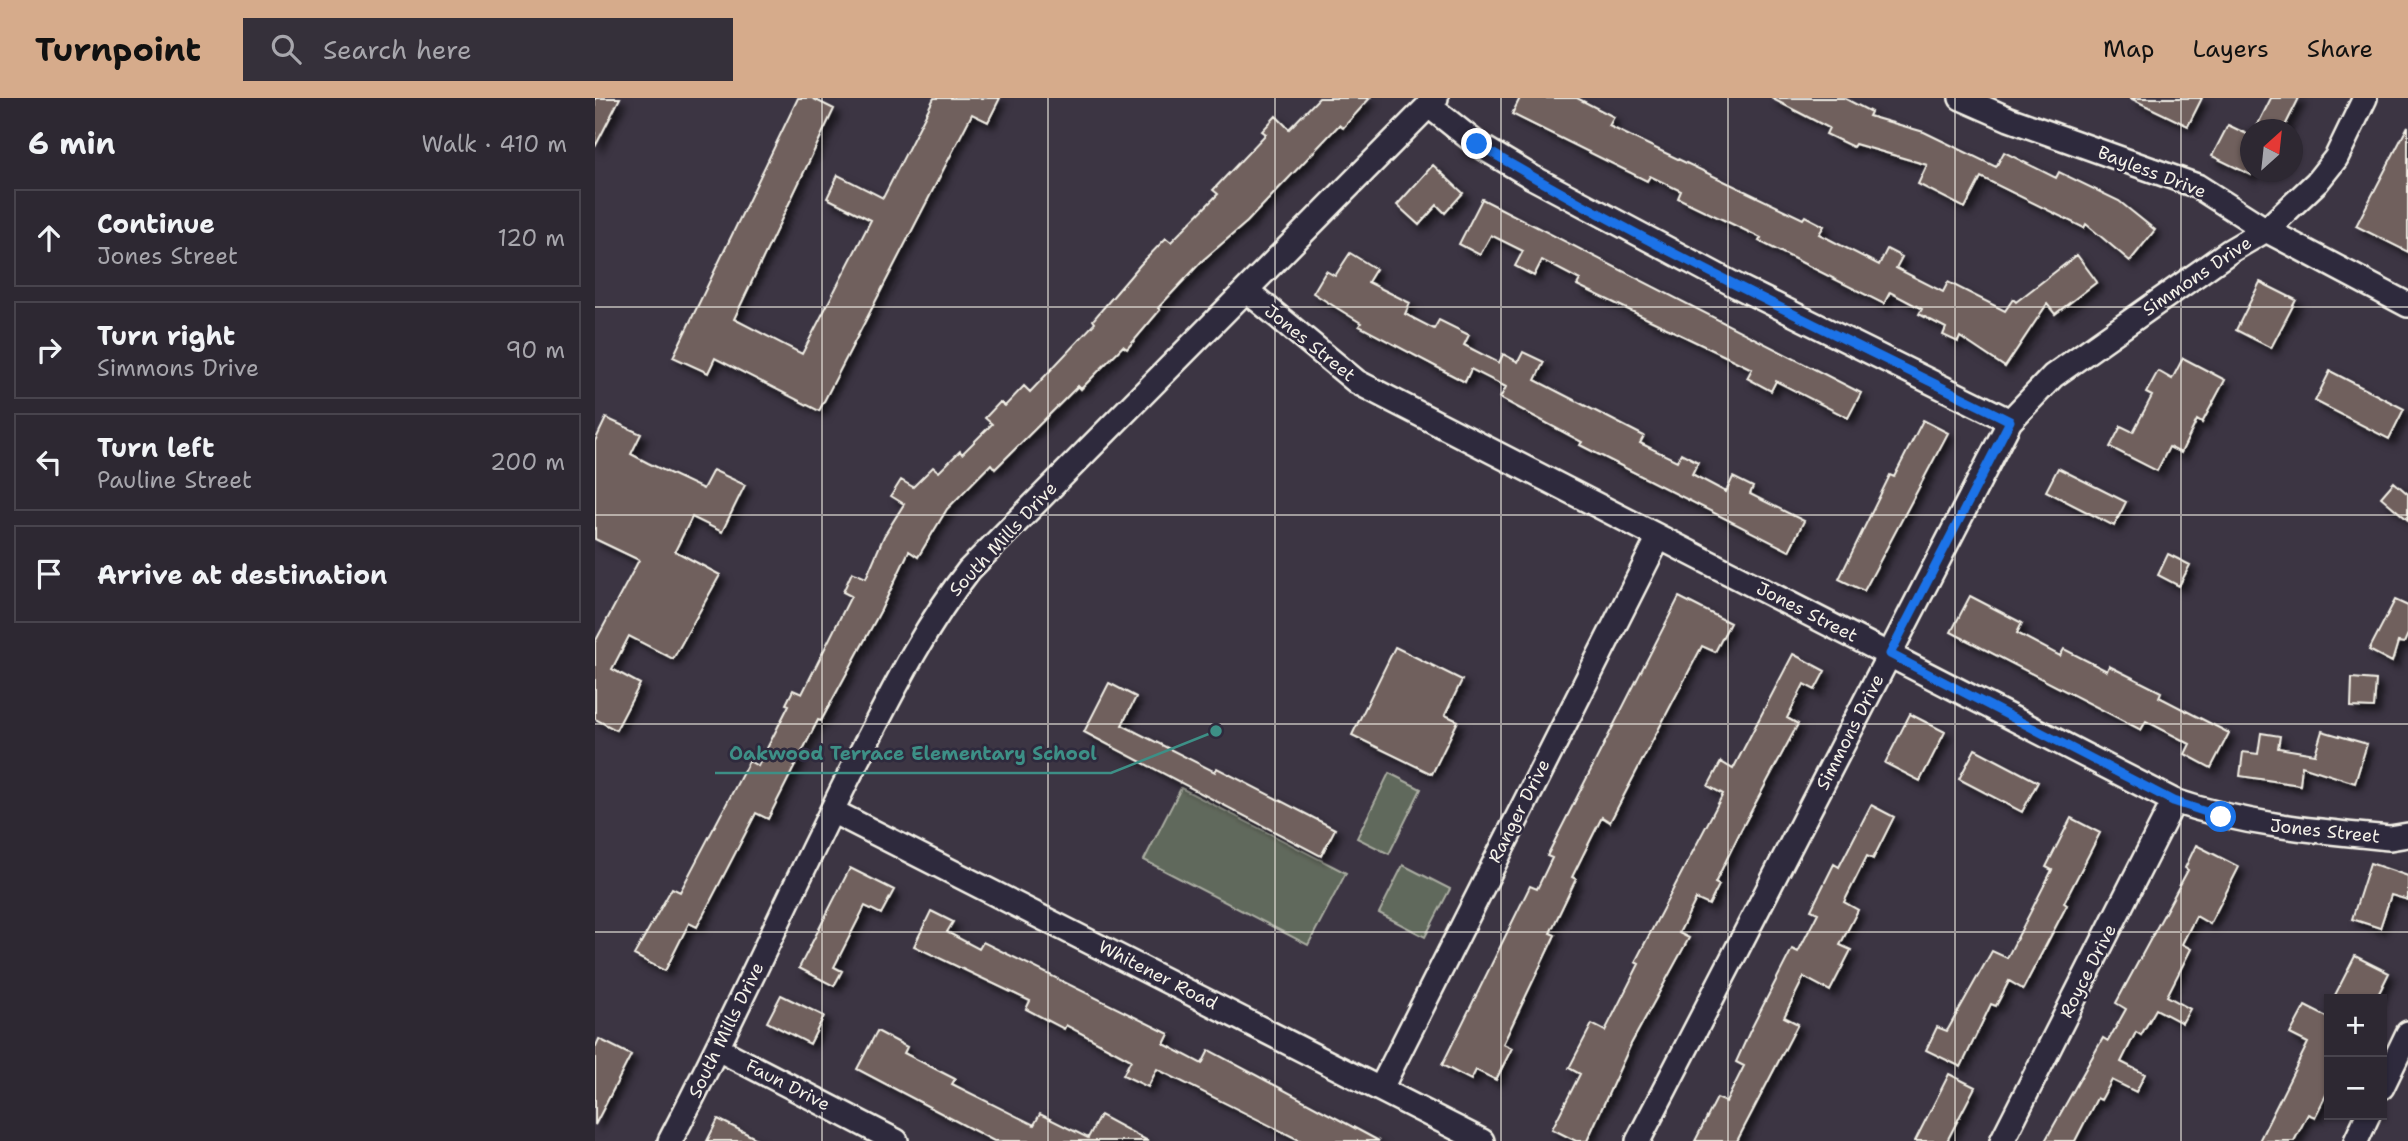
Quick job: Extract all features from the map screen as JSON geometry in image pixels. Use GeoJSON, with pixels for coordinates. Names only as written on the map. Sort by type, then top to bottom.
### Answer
{"type":"FeatureCollection","features":[{"type":"Feature","properties":{"kind":"street","name":"Bayless Drive"},"geometry":{"type":"LineString","coordinates":[[1961,98],[2009,119],[2197,186],[2266,230],[2408,306]]}},
{"type":"Feature","properties":{"kind":"street","name":"Simmons Drive"},"geometry":{"type":"LineString","coordinates":[[1639,1141],[2010,421],[2053,376],[2230,251],[2266,230],[2317,182],[2336,158],[2365,98]]}},
{"type":"Feature","properties":{"kind":"street","name":"South Mills Drive"},"geometry":{"type":"LineString","coordinates":[[670,1141],[718,1049],[832,810],[913,651],[940,607],[962,579],[1432,102]]}},
{"type":"Feature","properties":{"kind":"street"},"geometry":{"type":"LineString","coordinates":[[1432,102],[1477,144],[1532,177],[1737,286],[2010,421]]}},
{"type":"Feature","properties":{"kind":"street","name":"Jones Street"},"geometry":{"type":"LineString","coordinates":[[1245,290],[1357,382],[2173,801],[2221,817],[2274,827],[2391,838],[2408,835]]}},
{"type":"Feature","properties":{"kind":"street","name":"Ranger Drive"},"geometry":{"type":"LineString","coordinates":[[1381,1088],[1492,863],[1659,537]]}},
{"type":"Feature","properties":{"kind":"street","name":"Royce Drive"},"geometry":{"type":"LineString","coordinates":[[2002,1141],[2173,801]]}},
{"type":"Feature","properties":{"kind":"street","name":"Whitener Road"},"geometry":{"type":"LineString","coordinates":[[832,810],[1482,1141]]}},
{"type":"Feature","properties":{"kind":"street"},"geometry":{"type":"LineString","coordinates":[[2387,1077],[2408,1033]]}},
{"type":"Feature","properties":{"kind":"street","name":"Faun Drive"},"geometry":{"type":"LineString","coordinates":[[718,1049],[896,1141]]}},
{"type":"Feature","properties":{"kind":"street"},"geometry":{"type":"LineString","coordinates":[[2356,1141],[2366,1120]]}},
{"type":"Feature","properties":{"kind":"green space"},"geometry":{"type":"Polygon","coordinates":[[[1389,773],[1421,789],[1389,854],[1357,838],[1389,773]]]}},
{"type":"Feature","properties":{"kind":"green space"},"geometry":{"type":"Polygon","coordinates":[[[1181,788],[1346,873],[1308,945],[1144,860],[1181,788]]]}},
{"type":"Feature","properties":{"kind":"green space"},"geometry":{"type":"Polygon","coordinates":[[[1403,865],[1450,889],[1425,937],[1379,913],[1403,865]]]}},
{"type":"Feature","properties":{"kind":"building"},"geometry":{"type":"Polygon","coordinates":[[[595,98],[620,98],[595,147],[595,98]]]}},
{"type":"Feature","properties":{"kind":"building"},"geometry":{"type":"Polygon","coordinates":[[[798,98],[812,98],[834,109],[734,319],[802,354],[871,220],[827,198],[838,175],[883,198],[934,98],[1000,98],[988,122],[972,114],[819,411],[715,358],[708,373],[673,357],[798,98]]]}},
{"type":"Feature","properties":{"kind":"building"},"geometry":{"type":"Polygon","coordinates":[[[1319,98],[1370,98],[1343,128],[1339,125],[1247,222],[1203,260],[1158,308],[1160,310],[1127,349],[1123,346],[1081,389],[1078,386],[995,469],[991,464],[947,509],[918,557],[909,551],[881,610],[821,721],[818,720],[768,819],[756,813],[697,927],[689,923],[665,971],[634,955],[672,888],[680,892],[749,761],[758,766],[789,705],[786,704],[793,690],[802,694],[851,596],[843,592],[852,572],[866,578],[884,536],[904,504],[891,496],[901,480],[913,487],[933,467],[939,472],[992,424],[985,418],[1000,402],[1005,406],[1024,386],[1030,392],[1095,323],[1093,320],[1140,265],[1166,238],[1171,242],[1218,194],[1213,190],[1266,134],[1262,131],[1276,116],[1289,129],[1319,98]]]}},
{"type":"Feature","properties":{"kind":"building"},"geometry":{"type":"Polygon","coordinates":[[[1520,98],[1577,98],[1614,117],[1609,126],[1803,219],[1805,216],[1824,226],[1819,234],[1879,265],[1887,249],[1902,257],[1896,268],[1943,292],[1948,282],[2005,311],[2013,299],[2016,302],[2077,255],[2097,282],[2055,314],[2047,304],[2005,367],[1960,337],[1958,342],[1943,335],[1946,328],[1919,314],[1922,309],[1890,292],[1884,304],[1759,241],[1761,238],[1678,198],[1681,191],[1650,176],[1647,181],[1512,114],[1520,98]]]}},
{"type":"Feature","properties":{"kind":"building"},"geometry":{"type":"Polygon","coordinates":[[[1771,98],[1844,98],[1871,112],[1869,116],[1924,132],[1996,167],[2004,152],[2056,178],[2059,172],[2119,201],[2155,230],[2130,261],[2086,224],[2084,228],[1981,177],[1965,208],[1918,184],[1927,165],[1855,144],[1853,147],[1826,134],[1829,128],[1771,98]]]}},
{"type":"Feature","properties":{"kind":"building"},"geometry":{"type":"Polygon","coordinates":[[[2130,98],[2202,98],[2188,126],[2130,98]]]}},
{"type":"Feature","properties":{"kind":"building"},"geometry":{"type":"Polygon","coordinates":[[[2271,98],[2299,98],[2288,119],[2260,119],[2271,98]]]}},
{"type":"Feature","properties":{"kind":"building"},"geometry":{"type":"Polygon","coordinates":[[[2228,125],[2240,131],[2240,170],[2212,156],[2228,125]]]}},
{"type":"Feature","properties":{"kind":"building"},"geometry":{"type":"Polygon","coordinates":[[[2408,126],[2408,252],[2356,226],[2408,126]]]}},
{"type":"Feature","properties":{"kind":"building"},"geometry":{"type":"Polygon","coordinates":[[[1433,165],[1463,193],[1445,213],[1437,205],[1419,225],[1397,205],[1433,165]]]}},
{"type":"Feature","properties":{"kind":"building"},"geometry":{"type":"Polygon","coordinates":[[[1482,199],[1861,393],[1848,418],[1776,381],[1771,391],[1747,378],[1752,369],[1577,285],[1580,280],[1542,260],[1534,276],[1515,266],[1523,251],[1491,235],[1480,255],[1459,244],[1482,199]]]}},
{"type":"Feature","properties":{"kind":"building"},"geometry":{"type":"Polygon","coordinates":[[[1350,253],[1376,269],[1368,282],[1410,303],[1405,314],[1434,329],[1439,320],[1469,335],[1464,345],[1499,363],[1503,354],[1518,362],[1523,352],[1544,362],[1535,380],[1644,436],[1640,443],[1677,461],[1681,453],[1698,462],[1692,474],[1726,492],[1733,477],[1753,487],[1750,494],[1804,521],[1789,551],[1580,445],[1582,442],[1500,398],[1506,387],[1471,369],[1465,382],[1359,326],[1361,323],[1313,293],[1326,271],[1335,276],[1350,253]]]}},
{"type":"Feature","properties":{"kind":"building"},"geometry":{"type":"Polygon","coordinates":[[[2260,282],[2296,300],[2271,348],[2236,330],[2260,282]]]}},
{"type":"Feature","properties":{"kind":"building"},"geometry":{"type":"Polygon","coordinates":[[[2183,358],[2225,380],[2202,423],[2197,420],[2181,453],[2169,447],[2157,471],[2110,447],[2121,426],[2133,432],[2152,396],[2146,393],[2158,371],[2172,379],[2183,358]]]}},
{"type":"Feature","properties":{"kind":"building"},"geometry":{"type":"Polygon","coordinates":[[[2330,371],[2404,409],[2389,439],[2315,401],[2330,371]]]}},
{"type":"Feature","properties":{"kind":"building"},"geometry":{"type":"Polygon","coordinates":[[[606,418],[641,434],[631,454],[648,463],[703,489],[713,470],[745,485],[722,532],[692,517],[675,551],[720,575],[673,659],[629,636],[612,669],[640,684],[616,730],[595,719],[595,642],[639,560],[595,539],[595,441],[606,418]]]}},
{"type":"Feature","properties":{"kind":"building"},"geometry":{"type":"Polygon","coordinates":[[[1923,420],[1948,433],[1864,591],[1839,579],[1890,475],[1894,477],[1923,420]]]}},
{"type":"Feature","properties":{"kind":"building"},"geometry":{"type":"Polygon","coordinates":[[[2058,468],[2126,502],[2114,526],[2046,491],[2058,468]]]}},
{"type":"Feature","properties":{"kind":"building"},"geometry":{"type":"Polygon","coordinates":[[[2394,482],[2408,494],[2408,520],[2381,497],[2394,482]]]}},
{"type":"Feature","properties":{"kind":"building"},"geometry":{"type":"Polygon","coordinates":[[[2168,554],[2190,565],[2179,586],[2158,575],[2168,554]]]}},
{"type":"Feature","properties":{"kind":"building"},"geometry":{"type":"Polygon","coordinates":[[[1970,596],[2022,623],[2017,633],[2060,656],[2064,649],[2107,671],[2109,666],[2161,692],[2159,697],[2229,733],[2211,768],[2185,754],[2190,744],[2146,721],[2141,730],[1951,632],[1970,596]]]}},
{"type":"Feature","properties":{"kind":"building"},"geometry":{"type":"Polygon","coordinates":[[[1679,597],[1730,623],[1715,652],[1702,646],[1610,822],[1602,817],[1572,877],[1576,879],[1550,933],[1555,935],[1503,1044],[1512,1048],[1496,1080],[1476,1070],[1471,1080],[1442,1065],[1530,886],[1537,889],[1552,858],[1547,856],[1679,597]]]}},
{"type":"Feature","properties":{"kind":"building"},"geometry":{"type":"Polygon","coordinates":[[[2395,600],[2408,606],[2408,634],[2404,643],[2398,642],[2392,662],[2369,650],[2395,600]]]}},
{"type":"Feature","properties":{"kind":"building"},"geometry":{"type":"Polygon","coordinates":[[[1395,647],[1462,680],[1445,715],[1458,721],[1432,774],[1352,735],[1395,647]]]}},
{"type":"Feature","properties":{"kind":"building"},"geometry":{"type":"Polygon","coordinates":[[[1793,654],[1825,671],[1815,690],[1804,684],[1787,718],[1798,724],[1741,830],[1715,883],[1719,885],[1709,905],[1696,899],[1679,933],[1689,938],[1631,1044],[1587,1141],[1576,1141],[1552,1129],[1580,1074],[1569,1068],[1592,1024],[1605,1031],[1639,964],[1635,962],[1723,794],[1708,786],[1721,762],[1733,769],[1793,654]]]}},
{"type":"Feature","properties":{"kind":"building"},"geometry":{"type":"Polygon","coordinates":[[[2352,678],[2376,680],[2374,708],[2351,707],[2352,678]]]}},
{"type":"Feature","properties":{"kind":"building"},"geometry":{"type":"Polygon","coordinates":[[[1109,683],[1136,697],[1122,725],[1215,772],[1217,768],[1335,829],[1321,856],[1084,732],[1109,683]]]}},
{"type":"Feature","properties":{"kind":"building"},"geometry":{"type":"Polygon","coordinates":[[[1910,714],[1945,732],[1920,781],[1885,763],[1910,714]]]}},
{"type":"Feature","properties":{"kind":"building"},"geometry":{"type":"Polygon","coordinates":[[[2322,731],[2367,744],[2355,783],[2302,766],[2300,785],[2240,776],[2243,752],[2258,754],[2261,733],[2280,736],[2278,748],[2315,754],[2322,731]]]}},
{"type":"Feature","properties":{"kind":"building"},"geometry":{"type":"Polygon","coordinates":[[[1975,749],[2038,782],[2022,812],[1959,779],[1975,749]]]}},
{"type":"Feature","properties":{"kind":"building"},"geometry":{"type":"Polygon","coordinates":[[[1871,805],[1894,817],[1873,859],[1867,856],[1844,902],[1858,910],[1840,945],[1851,950],[1830,991],[1804,977],[1784,1017],[1798,1024],[1737,1141],[1695,1141],[1717,1098],[1726,1102],[1744,1066],[1736,1062],[1750,1031],[1792,949],[1798,952],[1818,913],[1811,910],[1834,864],[1839,867],[1871,805]]]}},
{"type":"Feature","properties":{"kind":"building"},"geometry":{"type":"Polygon","coordinates":[[[2071,818],[2100,833],[2064,903],[2067,905],[2023,989],[2009,981],[1996,1006],[1991,1004],[1961,1067],[1926,1050],[1937,1027],[1947,1031],[1992,951],[2007,958],[2052,870],[2046,867],[2071,818]]]}},
{"type":"Feature","properties":{"kind":"building"},"geometry":{"type":"Polygon","coordinates":[[[2196,845],[2239,867],[2210,924],[2196,916],[2182,944],[2191,949],[2167,996],[2190,1009],[2182,1023],[2156,1009],[2141,1035],[2136,1032],[2121,1062],[2145,1074],[2136,1092],[2112,1080],[2101,1100],[2097,1098],[2075,1141],[2045,1141],[2103,1038],[2108,1041],[2126,1009],[2116,1003],[2188,870],[2185,868],[2196,845]]]}},
{"type":"Feature","properties":{"kind":"building"},"geometry":{"type":"Polygon","coordinates":[[[2370,863],[2408,876],[2408,900],[2391,895],[2380,928],[2352,919],[2370,863]]]}},
{"type":"Feature","properties":{"kind":"building"},"geometry":{"type":"Polygon","coordinates":[[[850,868],[894,890],[881,914],[865,906],[834,967],[842,971],[834,986],[799,968],[850,868]]]}},
{"type":"Feature","properties":{"kind":"building"},"geometry":{"type":"Polygon","coordinates":[[[931,911],[953,922],[947,932],[979,949],[983,942],[1169,1034],[1164,1044],[1202,1064],[1209,1050],[1379,1141],[1301,1141],[1157,1069],[1148,1087],[1123,1075],[1131,1060],[1066,1025],[1064,1029],[1026,1009],[1030,1001],[914,946],[931,911]]]}},
{"type":"Feature","properties":{"kind":"building"},"geometry":{"type":"Polygon","coordinates":[[[2355,956],[2389,973],[2378,994],[2336,994],[2355,956]]]}},
{"type":"Feature","properties":{"kind":"building"},"geometry":{"type":"Polygon","coordinates":[[[781,995],[824,1016],[810,1044],[767,1022],[781,995]]]}},
{"type":"Feature","properties":{"kind":"building"},"geometry":{"type":"Polygon","coordinates":[[[2305,1006],[2324,1016],[2324,1099],[2315,1117],[2308,1114],[2294,1141],[2259,1141],[2308,1043],[2290,1034],[2305,1006]]]}},
{"type":"Feature","properties":{"kind":"building"},"geometry":{"type":"Polygon","coordinates":[[[877,1031],[907,1047],[904,1053],[955,1079],[952,1084],[1034,1125],[1040,1114],[1088,1138],[1100,1115],[1148,1141],[994,1141],[857,1069],[877,1031]]]}},
{"type":"Feature","properties":{"kind":"building"},"geometry":{"type":"Polygon","coordinates":[[[599,1039],[631,1055],[595,1125],[595,1048],[599,1039]]]}},
{"type":"Feature","properties":{"kind":"building"},"geometry":{"type":"Polygon","coordinates":[[[1949,1074],[1975,1087],[1947,1141],[1915,1141],[1949,1074]]]}},
{"type":"Feature","properties":{"kind":"building"},"geometry":{"type":"Polygon","coordinates":[[[718,1119],[761,1141],[707,1141],[718,1119]]]}},
{"type":"Feature","properties":{"kind":"place","name":"Oakwood Terrace Elementary School"},"geometry":{"type":"Point","coordinates":[1216,731]}},
{"type":"Feature","properties":{"kind":"route"},"geometry":{"type":"LineString","coordinates":[[1477,144],[1532,177],[1737,286],[2010,421],[1994,447],[1890,654],[2173,801],[2221,817]]}}]}
